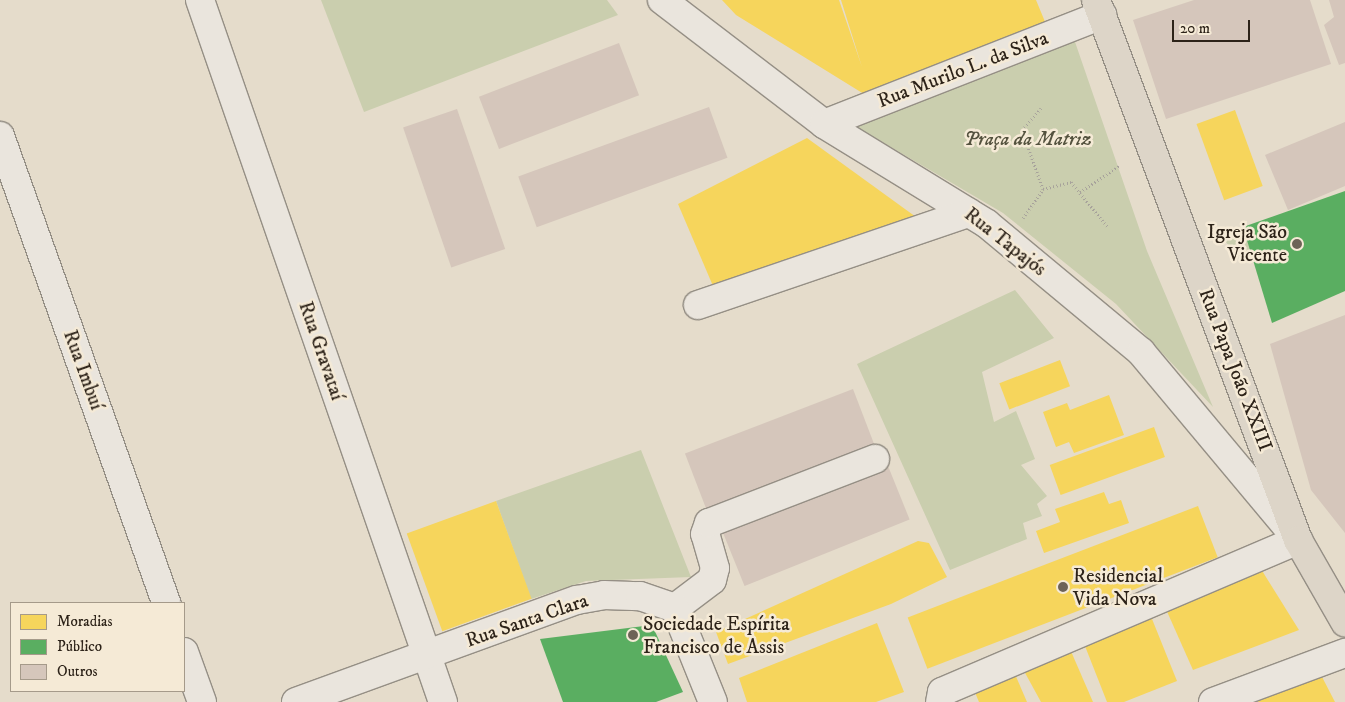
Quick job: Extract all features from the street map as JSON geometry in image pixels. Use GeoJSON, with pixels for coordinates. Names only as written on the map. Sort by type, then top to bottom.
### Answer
{"type":"FeatureCollection","features":[{"type":"Feature","properties":{"kind":"main road","name":"Rua Papa João XXIII"},"geometry":{"type":"LineString","coordinates":[[1099,8],[1298,540],[1345,622]]}},
{"type":"Feature","properties":{"kind":"street","name":"Rua Gravataí"},"geometry":{"type":"LineString","coordinates":[[200,0],[443,702]]}},
{"type":"Feature","properties":{"kind":"street","name":"Rua Tapajós"},"geometry":{"type":"LineString","coordinates":[[662,0],[824,124],[969,213],[1141,352],[1298,540]]}},
{"type":"Feature","properties":{"kind":"street","name":"Rua Murilo L. da Silva"},"geometry":{"type":"LineString","coordinates":[[824,124],[1099,8]]}},
{"type":"Feature","properties":{"kind":"street","name":"Rua Imbuí"},"geometry":{"type":"LineString","coordinates":[[0,136],[166,602]]}},
{"type":"Feature","properties":{"kind":"street"},"geometry":{"type":"LineString","coordinates":[[698,305],[969,213]]}},
{"type":"Feature","properties":{"kind":"street"},"geometry":{"type":"LineString","coordinates":[[713,702],[675,608],[712,580],[715,568],[705,534],[709,523],[875,459]]}},
{"type":"Feature","properties":{"kind":"street"},"geometry":{"type":"LineString","coordinates":[[940,702],[942,692],[1298,540]]}},
{"type":"Feature","properties":{"kind":"street","name":"Rua Santa Clara"},"geometry":{"type":"LineString","coordinates":[[296,702],[595,596],[640,596],[675,608]]}},
{"type":"Feature","properties":{"kind":"street"},"geometry":{"type":"LineString","coordinates":[[1213,702],[1345,653]]}},
{"type":"Feature","properties":{"kind":"street"},"geometry":{"type":"LineString","coordinates":[[185,655],[202,702]]}},
{"type":"Feature","properties":{"kind":"path"},"geometry":{"type":"LineString","coordinates":[[1041,108],[1022,130],[1043,189]]}},
{"type":"Feature","properties":{"kind":"path"},"geometry":{"type":"LineString","coordinates":[[1080,192],[1118,166]]}},
{"type":"Feature","properties":{"kind":"path"},"geometry":{"type":"LineString","coordinates":[[1018,225],[1043,189],[1071,182],[1106,226]]}},
{"type":"Feature","properties":{"kind":"green space"},"geometry":{"type":"Polygon","coordinates":[[[321,0],[607,0],[618,15],[364,112],[321,0]]]}},
{"type":"Feature","properties":{"kind":"green space","name":"Praça da Matriz"},"geometry":{"type":"Polygon","coordinates":[[[1074,39],[1147,251],[1213,407],[1116,304],[1003,213],[855,126],[1074,39]]]}},
{"type":"Feature","properties":{"kind":"green space"},"geometry":{"type":"Polygon","coordinates":[[[1243,227],[1255,262],[1237,255],[1218,233],[1243,227]]]}},
{"type":"Feature","properties":{"kind":"green space"},"geometry":{"type":"Polygon","coordinates":[[[1015,290],[1054,338],[982,372],[994,422],[1016,411],[1035,459],[1021,465],[1047,496],[1037,504],[1042,516],[1023,523],[1027,539],[950,570],[857,364],[1015,290]]]}},
{"type":"Feature","properties":{"kind":"green space"},"geometry":{"type":"Polygon","coordinates":[[[641,450],[691,577],[586,581],[531,599],[496,501],[641,450]]]}},
{"type":"Feature","properties":{"kind":"building: Moradias"},"geometry":{"type":"Polygon","coordinates":[[[722,0],[839,0],[862,67],[841,0],[1036,0],[1048,29],[872,99],[736,15],[722,0]]]}},
{"type":"Feature","properties":{"kind":"building: Moradias"},"geometry":{"type":"Polygon","coordinates":[[[1235,110],[1263,186],[1224,200],[1196,124],[1235,110]]]}},
{"type":"Feature","properties":{"kind":"building: Moradias"},"geometry":{"type":"Polygon","coordinates":[[[807,138],[916,217],[716,293],[678,204],[807,138]]]}},
{"type":"Feature","properties":{"kind":"building: Moradias"},"geometry":{"type":"Polygon","coordinates":[[[1060,360],[1070,386],[1009,409],[999,383],[1060,360]]]}},
{"type":"Feature","properties":{"kind":"building: Moradias"},"geometry":{"type":"Polygon","coordinates":[[[1109,395],[1124,435],[1074,453],[1069,442],[1056,447],[1043,412],[1067,403],[1070,410],[1109,395]]]}},
{"type":"Feature","properties":{"kind":"building: Moradias"},"geometry":{"type":"Polygon","coordinates":[[[1154,427],[1165,457],[1061,495],[1050,465],[1154,427]]]}},
{"type":"Feature","properties":{"kind":"building: Moradias"},"geometry":{"type":"Polygon","coordinates":[[[1104,492],[1109,504],[1121,500],[1129,523],[1044,553],[1036,531],[1060,522],[1055,509],[1104,492]]]}},
{"type":"Feature","properties":{"kind":"building: Moradias"},"geometry":{"type":"Polygon","coordinates":[[[496,501],[532,599],[442,631],[407,533],[496,501]]]}},
{"type":"Feature","properties":{"kind":"building: Moradias","name":"Residencial Vida Nova"},"geometry":{"type":"Polygon","coordinates":[[[1198,506],[1218,557],[927,669],[908,617],[1198,506]]]}},
{"type":"Feature","properties":{"kind":"building: Moradias"},"geometry":{"type":"Polygon","coordinates":[[[918,541],[929,543],[947,577],[891,604],[728,664],[716,632],[918,541]]]}},
{"type":"Feature","properties":{"kind":"building: Moradias"},"geometry":{"type":"Polygon","coordinates":[[[1261,569],[1299,630],[1193,670],[1165,607],[1261,569]]]}},
{"type":"Feature","properties":{"kind":"building: Moradias"},"geometry":{"type":"Polygon","coordinates":[[[1150,614],[1177,681],[1124,702],[1107,702],[1083,641],[1150,614]]]}},
{"type":"Feature","properties":{"kind":"building: Moradias"},"geometry":{"type":"Polygon","coordinates":[[[877,623],[904,692],[876,702],[747,702],[739,678],[877,623]]]}},
{"type":"Feature","properties":{"kind":"building: Moradias"},"geometry":{"type":"Polygon","coordinates":[[[1070,649],[1093,702],[1041,702],[1024,671],[1070,649]]]}},
{"type":"Feature","properties":{"kind":"building: Moradias"},"geometry":{"type":"Polygon","coordinates":[[[1014,672],[1027,702],[979,702],[974,690],[1014,672]]]}},
{"type":"Feature","properties":{"kind":"building: Moradias"},"geometry":{"type":"Polygon","coordinates":[[[1320,673],[1335,702],[1257,702],[1320,673]]]}},
{"type":"Feature","properties":{"kind":"building: Público","name":"Igreja São Vicente"},"geometry":{"type":"Polygon","coordinates":[[[1345,191],[1345,291],[1272,323],[1243,227],[1345,191]]]}},
{"type":"Feature","properties":{"kind":"building: Público"},"geometry":{"type":"Polygon","coordinates":[[[652,625],[683,692],[656,702],[563,702],[540,639],[652,625]]]}},
{"type":"Feature","properties":{"kind":"building: Outros"},"geometry":{"type":"Polygon","coordinates":[[[1194,0],[1310,0],[1331,64],[1166,119],[1133,20],[1194,0]]]}},
{"type":"Feature","properties":{"kind":"building: Outros"},"geometry":{"type":"Polygon","coordinates":[[[1329,0],[1345,0],[1345,63],[1339,65],[1324,25],[1334,17],[1329,0]]]}},
{"type":"Feature","properties":{"kind":"building: Outros"},"geometry":{"type":"Polygon","coordinates":[[[619,43],[639,95],[499,149],[479,97],[619,43]]]}},
{"type":"Feature","properties":{"kind":"building: Outros"},"geometry":{"type":"Polygon","coordinates":[[[709,107],[727,158],[537,227],[518,176],[709,107]]]}},
{"type":"Feature","properties":{"kind":"building: Outros"},"geometry":{"type":"Polygon","coordinates":[[[457,109],[505,249],[451,267],[403,128],[457,109]]]}},
{"type":"Feature","properties":{"kind":"building: Outros"},"geometry":{"type":"Polygon","coordinates":[[[1345,122],[1345,186],[1288,210],[1265,155],[1345,122]]]}},
{"type":"Feature","properties":{"kind":"building: Outros"},"geometry":{"type":"Polygon","coordinates":[[[1345,315],[1345,533],[1311,490],[1270,344],[1345,315]]]}},
{"type":"Feature","properties":{"kind":"building: Outros"},"geometry":{"type":"Polygon","coordinates":[[[853,389],[875,446],[707,510],[685,454],[853,389]]]}},
{"type":"Feature","properties":{"kind":"building: Outros"},"geometry":{"type":"Polygon","coordinates":[[[886,461],[910,519],[745,586],[721,528],[886,461]]]}},
{"type":"Feature","properties":{"kind":"place","name":"Igreja São Vicente"},"geometry":{"type":"Point","coordinates":[1297,244]}},
{"type":"Feature","properties":{"kind":"place","name":"Residencial Vida Nova"},"geometry":{"type":"Point","coordinates":[1063,587]}},
{"type":"Feature","properties":{"kind":"place","name":"Sociedade Espírita Francisco de Assis"},"geometry":{"type":"Point","coordinates":[633,635]}}]}
